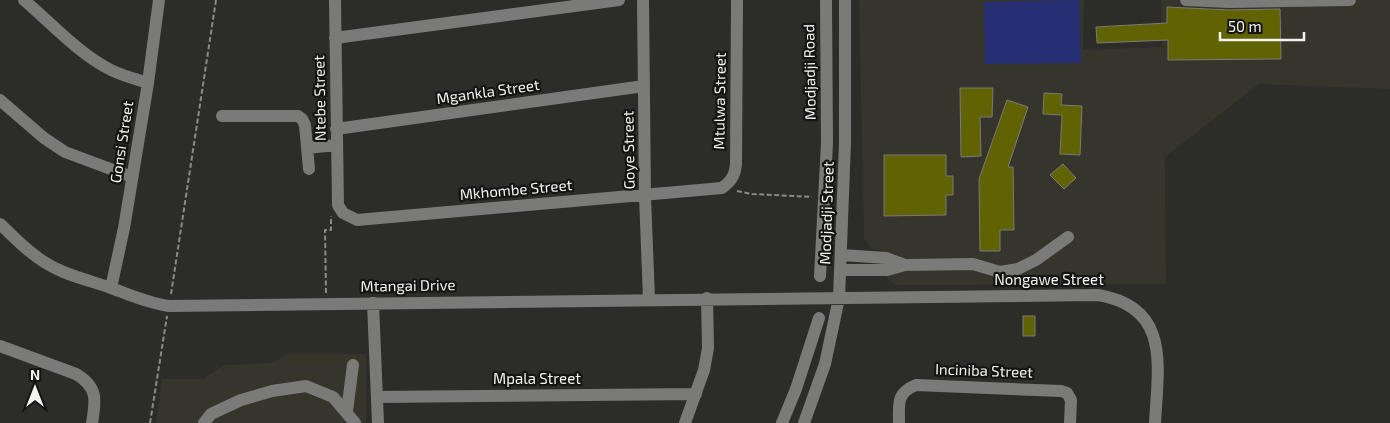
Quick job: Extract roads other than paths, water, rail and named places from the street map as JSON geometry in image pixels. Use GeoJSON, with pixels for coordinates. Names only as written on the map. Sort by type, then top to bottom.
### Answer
{"type":"FeatureCollection","features":[{"type":"Feature","properties":{"kind":"street"},"geometry":{"type":"LineString","coordinates":[[24,0],[81,50],[100,64],[113,71],[148,83]]}},
{"type":"Feature","properties":{"kind":"street","name":"Gonsi Street"},"geometry":{"type":"LineString","coordinates":[[111,288],[124,228],[148,83],[159,0]]}},
{"type":"Feature","properties":{"kind":"street","name":"Ntebe Street"},"geometry":{"type":"LineString","coordinates":[[335,0],[337,196]]}},
{"type":"Feature","properties":{"kind":"street"},"geometry":{"type":"LineString","coordinates":[[335,38],[619,0]]}},
{"type":"Feature","properties":{"kind":"street","name":"Goye Street"},"geometry":{"type":"LineString","coordinates":[[643,0],[645,196],[649,299]]}},
{"type":"Feature","properties":{"kind":"street","name":"Mtulwa Street"},"geometry":{"type":"LineString","coordinates":[[712,190],[722,188],[735,173],[737,0]]}},
{"type":"Feature","properties":{"kind":"street","name":"Modjadji Road"},"geometry":{"type":"LineString","coordinates":[[820,276],[827,143],[826,0]]}},
{"type":"Feature","properties":{"kind":"street","name":"Modjadji Street"},"geometry":{"type":"LineString","coordinates":[[804,423],[825,364],[839,298],[845,143],[845,0]]}},
{"type":"Feature","properties":{"kind":"street"},"geometry":{"type":"LineString","coordinates":[[1186,0],[1229,2],[1350,0]]}},
{"type":"Feature","properties":{"kind":"street","name":"Mgankla Street"},"geometry":{"type":"LineString","coordinates":[[336,129],[644,86]]}},
{"type":"Feature","properties":{"kind":"street"},"geometry":{"type":"LineString","coordinates":[[0,100],[44,138],[65,152],[132,177]]}},
{"type":"Feature","properties":{"kind":"street"},"geometry":{"type":"LineString","coordinates":[[222,116],[298,116],[305,124],[309,168]]}},
{"type":"Feature","properties":{"kind":"street"},"geometry":{"type":"LineString","coordinates":[[827,143],[845,143]]}},
{"type":"Feature","properties":{"kind":"street"},"geometry":{"type":"LineString","coordinates":[[307,148],[336,145]]}},
{"type":"Feature","properties":{"kind":"street","name":"Mkhombe Street"},"geometry":{"type":"LineString","coordinates":[[337,196],[338,205],[341,210],[357,220],[712,190]]}},
{"type":"Feature","properties":{"kind":"street","name":"Mtangai Drive"},"geometry":{"type":"LineString","coordinates":[[0,224],[37,258],[76,277],[150,302],[169,306],[707,298],[839,298]]}},
{"type":"Feature","properties":{"kind":"street"},"geometry":{"type":"LineString","coordinates":[[841,270],[887,270],[905,265],[973,264],[1000,272],[1018,269],[1036,260],[1068,236]]}},
{"type":"Feature","properties":{"kind":"street"},"geometry":{"type":"LineString","coordinates":[[842,255],[886,258],[905,265]]}},
{"type":"Feature","properties":{"kind":"street","name":"Nongawe Street"},"geometry":{"type":"LineString","coordinates":[[839,298],[1098,295],[1113,297],[1128,304],[1140,313],[1150,325],[1155,338],[1157,348],[1155,423]]}},
{"type":"Feature","properties":{"kind":"street"},"geometry":{"type":"LineString","coordinates":[[685,423],[704,370],[708,348],[707,298]]}},
{"type":"Feature","properties":{"kind":"street"},"geometry":{"type":"LineString","coordinates":[[373,302],[378,423]]}},
{"type":"Feature","properties":{"kind":"street"},"geometry":{"type":"LineString","coordinates":[[782,423],[796,389],[819,318]]}},
{"type":"Feature","properties":{"kind":"street"},"geometry":{"type":"LineString","coordinates":[[0,346],[83,378],[92,386],[94,396],[92,423]]}},
{"type":"Feature","properties":{"kind":"street"},"geometry":{"type":"LineString","coordinates":[[347,411],[353,365]]}},
{"type":"Feature","properties":{"kind":"street","name":"Inciniba Street"},"geometry":{"type":"LineString","coordinates":[[899,423],[900,398],[903,392],[916,385],[1061,390],[1067,393],[1070,400],[1070,423]]}},
{"type":"Feature","properties":{"kind":"street"},"geometry":{"type":"LineString","coordinates":[[204,423],[211,414],[241,400],[272,390],[306,386],[333,397],[347,411],[355,423]]}},
{"type":"Feature","properties":{"kind":"street"},"geometry":{"type":"LineString","coordinates":[[796,389],[814,396]]}},
{"type":"Feature","properties":{"kind":"street","name":"Mpala Street"},"geometry":{"type":"LineString","coordinates":[[377,397],[696,394]]}}]}
